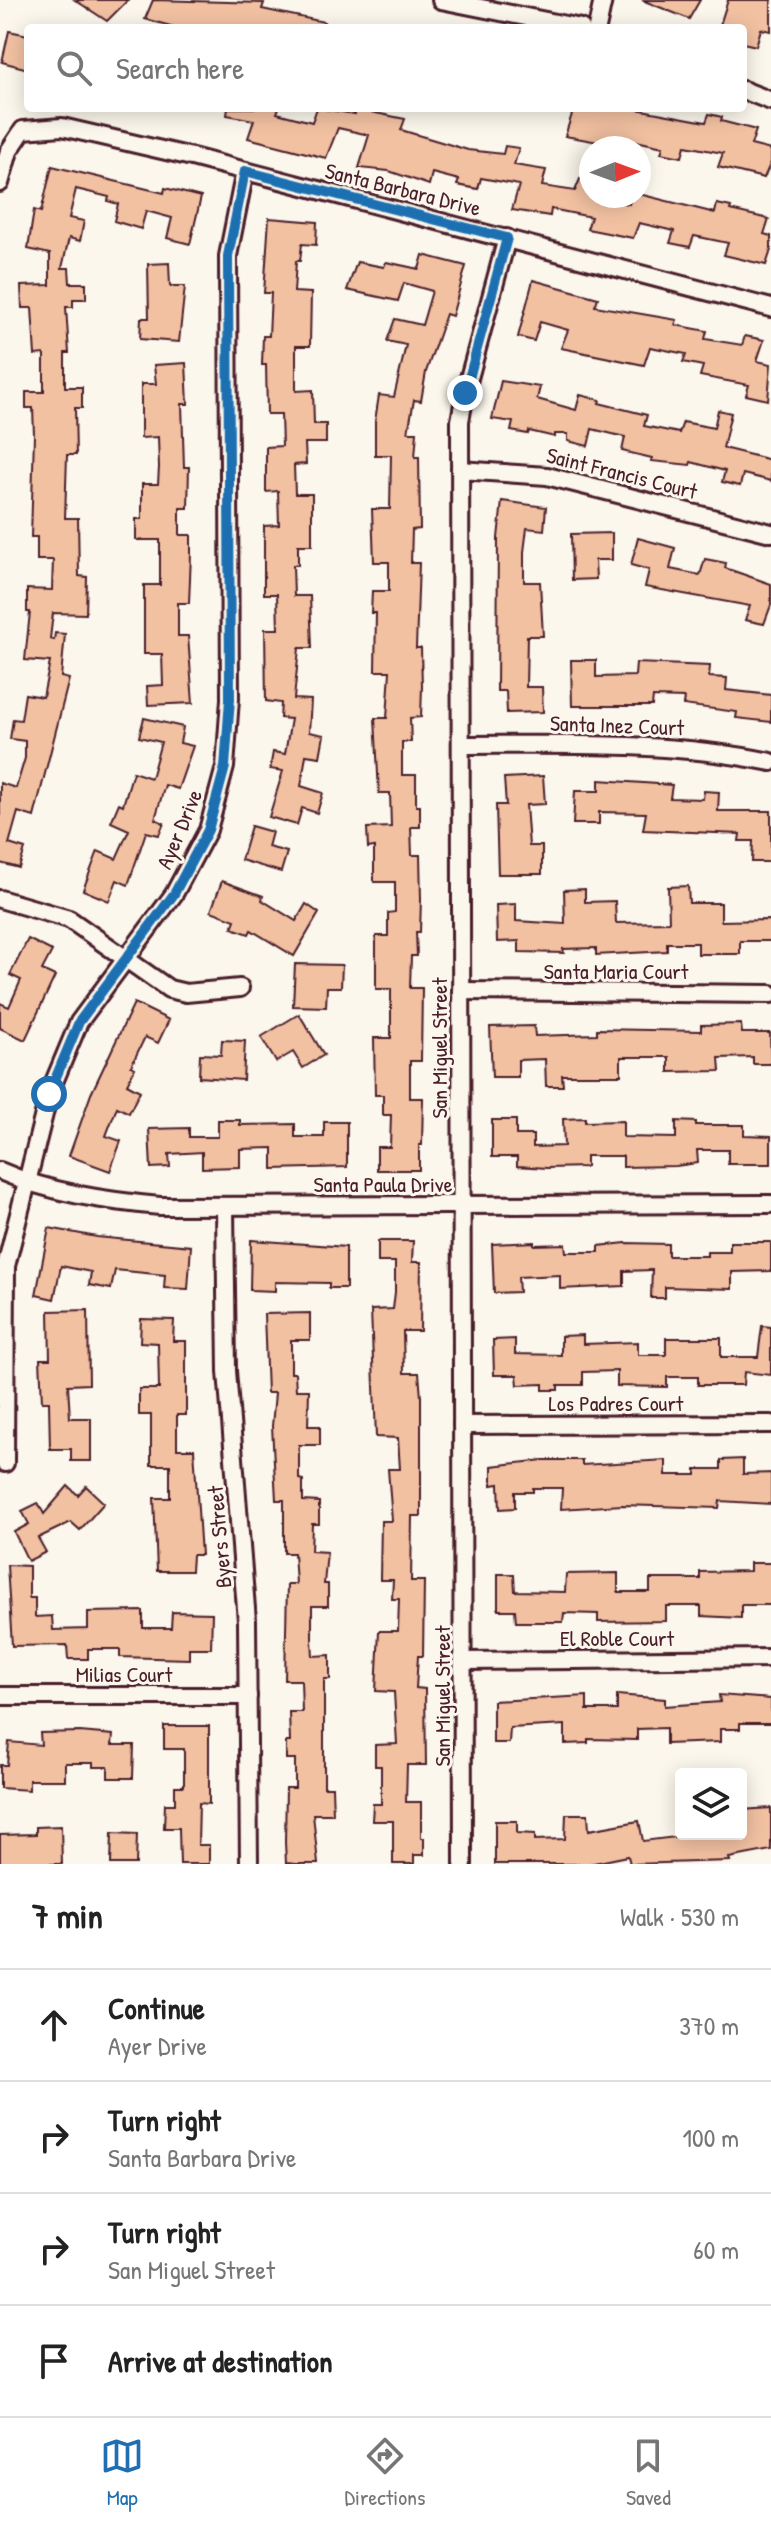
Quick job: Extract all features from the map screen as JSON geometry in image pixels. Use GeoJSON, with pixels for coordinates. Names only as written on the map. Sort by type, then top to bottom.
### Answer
{"type":"FeatureCollection","features":[{"type":"Feature","properties":{"kind":"street"},"geometry":{"type":"LineString","coordinates":[[441,0],[561,24]]}},
{"type":"Feature","properties":{"kind":"street"},"geometry":{"type":"LineString","coordinates":[[598,24],[603,0]]}},
{"type":"Feature","properties":{"kind":"street"},"geometry":{"type":"LineString","coordinates":[[747,92],[771,101]]}},
{"type":"Feature","properties":{"kind":"street","name":"Santa Barbara Drive"},"geometry":{"type":"LineString","coordinates":[[0,183],[9,151],[23,130],[62,127],[245,171],[771,308]]}},
{"type":"Feature","properties":{"kind":"street","name":"Ayer Drive"},"geometry":{"type":"LineString","coordinates":[[5,1463],[6,1266],[25,1182],[61,1059],[79,1022],[192,865],[208,830],[225,767],[230,699],[228,256],[245,171]]}},
{"type":"Feature","properties":{"kind":"street","name":"San Miguel Street"},"geometry":{"type":"LineString","coordinates":[[463,1864],[460,470],[465,393],[507,238]]}},
{"type":"Feature","properties":{"kind":"street","name":"Saint Francis Court"},"geometry":{"type":"LineString","coordinates":[[460,470],[547,476],[771,533]]}},
{"type":"Feature","properties":{"kind":"street","name":"Santa Inez Court"},"geometry":{"type":"LineString","coordinates":[[461,745],[626,745],[693,749],[771,762]]}},
{"type":"Feature","properties":{"kind":"street"},"geometry":{"type":"LineString","coordinates":[[0,899],[69,919],[169,989],[186,993],[240,988]]}},
{"type":"Feature","properties":{"kind":"street","name":"Santa Maria Court"},"geometry":{"type":"LineString","coordinates":[[461,991],[771,994]]}},
{"type":"Feature","properties":{"kind":"street","name":"Santa Paula Drive"},"geometry":{"type":"LineString","coordinates":[[0,1171],[25,1182],[127,1203],[225,1206],[771,1204]]}},
{"type":"Feature","properties":{"kind":"street","name":"Byers Street"},"geometry":{"type":"LineString","coordinates":[[225,1206],[227,1371],[245,1578],[249,1864]]}},
{"type":"Feature","properties":{"kind":"street","name":"Los Padres Court"},"geometry":{"type":"LineString","coordinates":[[462,1425],[771,1424]]}},
{"type":"Feature","properties":{"kind":"street","name":"El Roble Court"},"geometry":{"type":"LineString","coordinates":[[464,1661],[771,1658]]}},
{"type":"Feature","properties":{"kind":"street","name":"Milias Court"},"geometry":{"type":"LineString","coordinates":[[0,1696],[248,1696]]}},
{"type":"Feature","properties":{"kind":"building"},"geometry":{"type":"Polygon","coordinates":[[[75,0],[128,0],[107,21],[75,0]]]}},
{"type":"Feature","properties":{"kind":"building"},"geometry":{"type":"Polygon","coordinates":[[[153,0],[264,3],[262,9],[324,22],[163,24],[145,19],[153,0]]]}},
{"type":"Feature","properties":{"kind":"building"},"geometry":{"type":"Polygon","coordinates":[[[642,0],[700,0],[689,19],[642,0]]]}},
{"type":"Feature","properties":{"kind":"building"},"geometry":{"type":"Polygon","coordinates":[[[728,0],[771,0],[771,31],[761,29],[756,46],[747,44],[747,24],[720,24],[728,0]]]}},
{"type":"Feature","properties":{"kind":"building"},"geometry":{"type":"Polygon","coordinates":[[[9,31],[24,34],[24,68],[2,62],[9,31]]]}},
{"type":"Feature","properties":{"kind":"building"},"geometry":{"type":"Polygon","coordinates":[[[227,112],[277,112],[312,122],[316,112],[371,112],[405,119],[401,130],[468,150],[503,154],[505,146],[519,148],[514,165],[546,170],[542,186],[575,191],[579,181],[579,208],[651,208],[651,197],[715,213],[717,204],[769,219],[764,234],[771,236],[771,250],[766,265],[724,255],[728,243],[694,236],[690,247],[670,243],[674,231],[639,223],[633,238],[587,229],[591,217],[551,209],[550,216],[512,210],[519,185],[481,178],[478,189],[457,185],[459,180],[432,173],[429,185],[389,171],[359,168],[369,135],[338,128],[326,158],[248,138],[254,120],[227,115],[227,112]]]}},
{"type":"Feature","properties":{"kind":"building"},"geometry":{"type":"Polygon","coordinates":[[[573,112],[652,112],[706,122],[709,114],[722,117],[721,121],[756,130],[751,145],[771,150],[771,162],[764,178],[718,167],[723,153],[685,146],[682,157],[661,153],[663,147],[651,144],[651,136],[579,136],[579,139],[565,136],[573,112]]]}},
{"type":"Feature","properties":{"kind":"building"},"geometry":{"type":"Polygon","coordinates":[[[52,166],[164,193],[165,188],[201,197],[190,244],[167,238],[172,218],[146,211],[141,229],[114,221],[118,204],[108,201],[109,197],[76,189],[69,218],[84,221],[80,241],[69,238],[62,268],[69,268],[70,283],[86,283],[86,299],[73,299],[73,307],[66,307],[69,353],[65,353],[65,387],[82,387],[82,408],[75,408],[76,455],[67,455],[65,518],[78,518],[79,576],[87,577],[86,614],[53,613],[50,639],[54,640],[55,633],[65,634],[61,677],[69,679],[34,817],[18,812],[9,844],[25,849],[19,868],[0,863],[0,783],[16,788],[25,758],[25,741],[10,739],[13,719],[21,720],[25,694],[43,697],[50,662],[25,660],[30,612],[27,612],[27,589],[52,590],[53,560],[37,560],[37,537],[31,537],[34,435],[33,408],[26,408],[26,392],[44,392],[44,354],[35,355],[32,308],[22,308],[21,286],[50,285],[50,254],[28,249],[34,210],[41,212],[52,166]]]}},
{"type":"Feature","properties":{"kind":"building"},"geometry":{"type":"Polygon","coordinates":[[[269,218],[317,222],[316,245],[302,244],[300,261],[296,261],[294,292],[311,293],[310,346],[296,346],[296,391],[313,390],[314,424],[326,424],[326,443],[305,443],[306,464],[294,465],[295,494],[312,494],[312,545],[298,545],[298,565],[293,565],[294,596],[310,596],[312,648],[299,648],[294,699],[311,700],[309,732],[324,735],[320,757],[306,755],[301,786],[323,793],[317,813],[302,808],[297,825],[269,817],[283,771],[270,769],[273,752],[285,754],[291,719],[280,718],[281,703],[266,701],[265,629],[278,629],[277,594],[264,594],[264,526],[279,525],[278,491],[266,492],[266,447],[282,446],[281,414],[267,414],[266,365],[262,365],[263,336],[269,336],[271,293],[264,293],[269,218]]]}},
{"type":"Feature","properties":{"kind":"building"},"geometry":{"type":"Polygon","coordinates":[[[423,255],[466,266],[452,316],[446,314],[426,372],[421,401],[414,400],[408,432],[417,432],[415,457],[419,457],[420,529],[412,530],[411,563],[419,563],[416,648],[421,648],[422,686],[421,717],[410,718],[411,742],[402,742],[402,775],[416,775],[416,806],[420,806],[420,827],[411,827],[412,855],[420,855],[421,899],[420,932],[416,932],[417,956],[411,956],[410,988],[422,988],[421,1061],[410,1061],[410,1098],[423,1098],[422,1145],[419,1145],[419,1170],[377,1170],[377,1147],[390,1147],[391,1115],[383,1115],[383,1095],[375,1095],[374,1038],[391,1038],[391,989],[376,989],[376,936],[388,936],[388,913],[395,912],[395,882],[374,882],[374,847],[368,848],[367,828],[391,827],[390,793],[379,793],[375,718],[387,718],[390,671],[375,671],[376,613],[371,613],[372,591],[389,591],[389,562],[374,562],[372,509],[390,509],[391,455],[375,455],[375,421],[379,395],[394,397],[406,345],[387,341],[395,319],[422,325],[432,291],[404,283],[398,301],[347,290],[357,262],[384,267],[386,262],[419,269],[423,255]]]}},
{"type":"Feature","properties":{"kind":"building"},"geometry":{"type":"Polygon","coordinates":[[[169,263],[170,286],[185,286],[179,342],[140,339],[141,318],[149,318],[148,264],[169,263]]]}},
{"type":"Feature","properties":{"kind":"building"},"geometry":{"type":"Polygon","coordinates":[[[533,280],[598,298],[595,306],[677,320],[675,325],[707,331],[705,339],[742,345],[745,336],[764,340],[757,361],[771,364],[768,400],[746,395],[749,385],[700,376],[703,366],[683,362],[686,354],[650,347],[644,365],[561,348],[568,330],[540,322],[534,341],[518,337],[533,280]]]}},
{"type":"Feature","properties":{"kind":"building"},"geometry":{"type":"Polygon","coordinates":[[[186,363],[188,404],[182,404],[184,467],[189,467],[188,508],[180,508],[180,535],[191,535],[191,554],[189,603],[178,603],[178,636],[188,636],[193,703],[148,705],[147,686],[163,685],[162,654],[144,654],[144,585],[160,585],[160,540],[136,540],[136,519],[142,519],[142,484],[158,484],[159,467],[158,437],[141,438],[141,384],[156,384],[154,365],[186,363]]]}},
{"type":"Feature","properties":{"kind":"building"},"geometry":{"type":"Polygon","coordinates":[[[501,381],[540,387],[537,399],[576,410],[580,395],[600,400],[599,403],[647,415],[644,426],[679,433],[683,422],[714,428],[718,410],[731,413],[723,448],[771,460],[771,481],[743,474],[740,486],[722,482],[725,471],[691,462],[690,465],[651,461],[652,458],[622,451],[625,437],[592,429],[588,446],[568,441],[568,434],[555,434],[555,437],[529,431],[528,434],[511,431],[513,422],[492,419],[501,381]]]}},
{"type":"Feature","properties":{"kind":"building"},"geometry":{"type":"Polygon","coordinates":[[[502,501],[546,507],[544,530],[527,528],[524,552],[524,582],[540,582],[543,636],[527,636],[526,687],[542,687],[543,712],[507,713],[506,691],[497,691],[498,538],[502,501]]]}},
{"type":"Feature","properties":{"kind":"building"},"geometry":{"type":"Polygon","coordinates":[[[612,533],[612,560],[595,560],[596,579],[572,580],[571,534],[612,533]]]}},
{"type":"Feature","properties":{"kind":"building"},"geometry":{"type":"Polygon","coordinates":[[[638,538],[675,548],[670,569],[700,575],[705,559],[726,563],[725,568],[771,584],[771,605],[764,624],[745,620],[750,606],[645,587],[649,570],[631,565],[638,538]]]}},
{"type":"Feature","properties":{"kind":"building"},"geometry":{"type":"Polygon","coordinates":[[[571,660],[596,660],[596,677],[635,676],[636,663],[710,666],[709,677],[727,678],[726,690],[771,695],[771,722],[736,718],[737,712],[683,705],[684,698],[653,697],[652,706],[572,706],[571,660]]]}},
{"type":"Feature","properties":{"kind":"building"},"geometry":{"type":"Polygon","coordinates":[[[144,718],[183,727],[180,743],[193,746],[178,789],[165,785],[155,819],[164,823],[159,835],[146,832],[128,885],[117,880],[109,901],[83,890],[98,851],[116,859],[129,830],[111,822],[119,803],[123,805],[133,772],[151,778],[161,742],[139,737],[144,718]]]}},
{"type":"Feature","properties":{"kind":"building"},"geometry":{"type":"Polygon","coordinates":[[[543,776],[545,804],[526,805],[529,846],[542,846],[542,874],[498,874],[496,805],[506,805],[504,778],[543,776]]]}},
{"type":"Feature","properties":{"kind":"building"},"geometry":{"type":"Polygon","coordinates":[[[599,780],[672,785],[670,798],[703,799],[704,791],[719,792],[718,811],[771,811],[771,862],[752,862],[753,841],[739,841],[740,834],[643,830],[646,813],[599,812],[599,824],[573,824],[575,791],[599,791],[599,780]]]}},
{"type":"Feature","properties":{"kind":"building"},"geometry":{"type":"Polygon","coordinates":[[[251,826],[272,832],[268,847],[287,852],[281,872],[241,860],[251,826]]]}},
{"type":"Feature","properties":{"kind":"building"},"geometry":{"type":"Polygon","coordinates":[[[222,881],[263,896],[262,900],[296,921],[306,904],[319,913],[294,956],[251,930],[249,934],[232,928],[235,920],[211,911],[222,881]]]}},
{"type":"Feature","properties":{"kind":"building"},"geometry":{"type":"Polygon","coordinates":[[[688,886],[689,903],[721,903],[721,921],[771,920],[771,941],[740,941],[740,954],[698,954],[698,943],[667,943],[667,951],[596,955],[596,948],[563,949],[564,953],[519,952],[519,941],[497,942],[496,905],[516,904],[516,921],[565,924],[564,890],[585,889],[585,902],[615,901],[616,923],[669,922],[668,887],[688,886]]]}},
{"type":"Feature","properties":{"kind":"building"},"geometry":{"type":"Polygon","coordinates":[[[28,939],[52,951],[42,970],[55,976],[25,1040],[0,1028],[0,1003],[9,1007],[21,980],[10,975],[28,939]]]}},
{"type":"Feature","properties":{"kind":"building"},"geometry":{"type":"Polygon","coordinates":[[[295,964],[342,965],[341,987],[327,987],[326,1007],[293,1006],[295,964]]]}},
{"type":"Feature","properties":{"kind":"building"},"geometry":{"type":"Polygon","coordinates":[[[134,1003],[169,1020],[158,1043],[145,1037],[131,1066],[135,1068],[127,1084],[140,1091],[129,1113],[117,1107],[106,1136],[121,1141],[110,1171],[69,1156],[91,1094],[134,1003]]]}},
{"type":"Feature","properties":{"kind":"building"},"geometry":{"type":"Polygon","coordinates":[[[299,1014],[324,1055],[303,1068],[293,1052],[276,1062],[261,1037],[299,1014]]]}},
{"type":"Feature","properties":{"kind":"building"},"geometry":{"type":"Polygon","coordinates":[[[741,1024],[742,1033],[770,1033],[771,1064],[753,1064],[753,1057],[719,1058],[720,1071],[669,1072],[669,1057],[621,1057],[621,1075],[562,1075],[563,1086],[546,1086],[545,1059],[518,1060],[518,1077],[492,1077],[490,1027],[534,1026],[535,1036],[597,1034],[597,1029],[701,1031],[701,1025],[741,1024]]]}},
{"type":"Feature","properties":{"kind":"building"},"geometry":{"type":"Polygon","coordinates":[[[222,1040],[245,1041],[243,1080],[199,1077],[200,1054],[221,1055],[222,1040]]]}},
{"type":"Feature","properties":{"kind":"building"},"geometry":{"type":"Polygon","coordinates":[[[585,1118],[585,1122],[623,1121],[623,1137],[676,1138],[676,1121],[696,1122],[696,1125],[744,1125],[744,1135],[771,1136],[771,1164],[728,1164],[728,1150],[697,1150],[698,1163],[676,1166],[623,1167],[623,1156],[586,1156],[586,1167],[547,1168],[517,1166],[517,1157],[492,1157],[492,1120],[516,1120],[516,1135],[533,1135],[533,1147],[564,1146],[563,1119],[585,1118]]]}},
{"type":"Feature","properties":{"kind":"building"},"geometry":{"type":"Polygon","coordinates":[[[218,1120],[240,1120],[240,1125],[295,1124],[295,1137],[324,1137],[324,1122],[347,1122],[347,1167],[273,1169],[273,1148],[240,1149],[240,1167],[202,1168],[202,1152],[169,1154],[170,1167],[151,1168],[149,1129],[189,1128],[189,1137],[218,1137],[218,1120]]]}},
{"type":"Feature","properties":{"kind":"building"},"geometry":{"type":"Polygon","coordinates":[[[49,1228],[97,1237],[191,1246],[188,1289],[164,1288],[165,1275],[115,1270],[111,1289],[89,1285],[91,1272],[61,1266],[54,1299],[36,1295],[49,1228]]]}},
{"type":"Feature","properties":{"kind":"building"},"geometry":{"type":"Polygon","coordinates":[[[251,1240],[346,1247],[346,1288],[329,1288],[329,1283],[275,1282],[275,1291],[250,1290],[251,1240]]]}},
{"type":"Feature","properties":{"kind":"building"},"geometry":{"type":"Polygon","coordinates":[[[378,1241],[413,1241],[412,1262],[421,1262],[420,1331],[403,1331],[404,1373],[419,1373],[421,1397],[421,1516],[412,1516],[411,1581],[424,1581],[423,1656],[418,1656],[416,1688],[425,1689],[426,1765],[407,1765],[406,1802],[421,1802],[421,1838],[424,1838],[424,1855],[414,1855],[414,1864],[393,1864],[393,1821],[372,1821],[373,1804],[381,1804],[381,1766],[375,1766],[375,1745],[397,1744],[394,1692],[376,1691],[379,1631],[398,1631],[399,1599],[392,1599],[393,1580],[380,1580],[381,1521],[392,1521],[388,1469],[400,1469],[398,1438],[376,1437],[371,1310],[393,1309],[395,1292],[395,1262],[378,1262],[378,1241]]]}},
{"type":"Feature","properties":{"kind":"building"},"geometry":{"type":"Polygon","coordinates":[[[534,1242],[534,1245],[565,1244],[566,1252],[599,1252],[599,1246],[626,1243],[668,1244],[668,1256],[707,1256],[707,1252],[730,1252],[730,1242],[771,1242],[771,1271],[732,1272],[732,1289],[665,1287],[665,1298],[651,1298],[652,1270],[624,1271],[624,1286],[560,1289],[560,1275],[518,1277],[519,1292],[494,1293],[492,1244],[534,1242]]]}},
{"type":"Feature","properties":{"kind":"building"},"geometry":{"type":"Polygon","coordinates":[[[88,1310],[89,1384],[68,1385],[70,1418],[91,1418],[91,1461],[71,1461],[71,1449],[50,1449],[49,1402],[42,1402],[40,1359],[50,1359],[49,1311],[88,1310]]]}},
{"type":"Feature","properties":{"kind":"building"},"geometry":{"type":"Polygon","coordinates":[[[310,1313],[310,1340],[291,1340],[291,1373],[295,1373],[296,1390],[309,1390],[308,1426],[320,1426],[320,1445],[299,1445],[299,1479],[303,1480],[303,1501],[319,1502],[319,1524],[312,1524],[311,1551],[327,1552],[324,1584],[328,1584],[328,1606],[312,1606],[312,1639],[313,1656],[330,1655],[330,1679],[324,1679],[324,1787],[332,1787],[333,1814],[313,1814],[318,1864],[296,1864],[286,1863],[286,1788],[295,1788],[295,1759],[286,1759],[286,1742],[290,1742],[289,1712],[302,1712],[301,1680],[285,1680],[287,1584],[296,1584],[294,1553],[284,1553],[284,1500],[276,1500],[272,1426],[275,1393],[267,1393],[264,1314],[310,1313]]]}},
{"type":"Feature","properties":{"kind":"building"},"geometry":{"type":"Polygon","coordinates":[[[141,1319],[174,1320],[173,1341],[186,1341],[186,1415],[177,1415],[177,1449],[194,1449],[201,1555],[192,1555],[191,1571],[157,1571],[154,1498],[170,1498],[170,1465],[151,1465],[151,1415],[139,1415],[139,1389],[159,1389],[158,1343],[140,1342],[141,1319]]]}},
{"type":"Feature","properties":{"kind":"building"},"geometry":{"type":"Polygon","coordinates":[[[762,1326],[771,1327],[771,1375],[744,1372],[743,1385],[698,1385],[698,1377],[667,1377],[667,1387],[617,1386],[617,1371],[583,1372],[583,1385],[558,1385],[558,1390],[543,1390],[543,1384],[518,1385],[517,1375],[494,1375],[493,1340],[515,1339],[515,1354],[561,1355],[561,1336],[583,1335],[583,1344],[638,1342],[638,1355],[666,1355],[666,1338],[721,1338],[721,1357],[758,1357],[762,1326]]]}},
{"type":"Feature","properties":{"kind":"building"},"geometry":{"type":"Polygon","coordinates":[[[743,1459],[743,1474],[771,1473],[771,1504],[720,1501],[719,1508],[622,1505],[561,1509],[562,1488],[533,1488],[533,1492],[515,1492],[515,1508],[500,1509],[499,1484],[492,1485],[492,1466],[543,1460],[582,1460],[582,1465],[666,1460],[666,1475],[696,1475],[696,1469],[721,1469],[721,1460],[743,1459]]]}},
{"type":"Feature","properties":{"kind":"building"},"geometry":{"type":"Polygon","coordinates":[[[68,1486],[78,1495],[86,1486],[104,1503],[80,1530],[71,1522],[38,1538],[46,1552],[28,1561],[14,1532],[29,1524],[22,1511],[38,1503],[44,1514],[68,1486]]]}},
{"type":"Feature","properties":{"kind":"building"},"geometry":{"type":"Polygon","coordinates":[[[750,1563],[771,1563],[771,1605],[741,1605],[741,1618],[701,1616],[701,1606],[666,1606],[666,1621],[598,1622],[598,1614],[564,1613],[563,1622],[516,1622],[515,1610],[498,1610],[498,1574],[514,1574],[515,1591],[565,1592],[566,1574],[618,1573],[618,1592],[650,1592],[650,1579],[700,1579],[700,1572],[750,1571],[750,1563]]]}},
{"type":"Feature","properties":{"kind":"building"},"geometry":{"type":"Polygon","coordinates":[[[7,1565],[29,1566],[29,1598],[35,1598],[35,1617],[52,1616],[53,1630],[88,1629],[88,1612],[143,1611],[143,1628],[171,1628],[172,1612],[212,1613],[211,1648],[189,1648],[189,1659],[120,1657],[120,1649],[88,1649],[88,1659],[68,1659],[67,1645],[12,1646],[7,1565]]]}},
{"type":"Feature","properties":{"kind":"building"},"geometry":{"type":"Polygon","coordinates":[[[617,1695],[665,1699],[665,1706],[720,1702],[719,1695],[771,1699],[771,1723],[740,1723],[740,1729],[720,1729],[720,1742],[666,1744],[666,1728],[637,1729],[637,1740],[588,1739],[588,1743],[565,1744],[565,1725],[510,1728],[509,1743],[493,1743],[493,1701],[587,1696],[587,1710],[617,1710],[617,1695]]]}},
{"type":"Feature","properties":{"kind":"building"},"geometry":{"type":"Polygon","coordinates":[[[164,1726],[209,1726],[209,1804],[199,1803],[198,1845],[209,1845],[209,1864],[180,1864],[179,1828],[164,1828],[165,1804],[175,1804],[175,1786],[184,1786],[184,1749],[164,1749],[164,1726]]]}},
{"type":"Feature","properties":{"kind":"building"},"geometry":{"type":"Polygon","coordinates":[[[40,1733],[113,1735],[112,1745],[134,1745],[133,1778],[108,1778],[108,1767],[93,1767],[93,1763],[65,1763],[65,1780],[29,1780],[29,1790],[0,1788],[0,1765],[7,1765],[9,1742],[41,1745],[40,1733]]]}},
{"type":"Feature","properties":{"kind":"building"},"geometry":{"type":"Polygon","coordinates":[[[771,1808],[771,1850],[729,1858],[730,1861],[630,1864],[628,1856],[589,1864],[495,1864],[495,1821],[517,1821],[517,1833],[535,1834],[535,1840],[565,1839],[566,1814],[588,1814],[589,1830],[639,1821],[643,1841],[675,1837],[675,1840],[747,1840],[747,1810],[771,1808]]]}},
{"type":"Feature","properties":{"kind":"building"},"geometry":{"type":"Polygon","coordinates":[[[61,1826],[62,1864],[0,1864],[0,1835],[36,1834],[36,1827],[61,1826]]]}},
{"type":"Feature","properties":{"kind":"building"},"geometry":{"type":"Polygon","coordinates":[[[112,1833],[137,1834],[136,1864],[111,1864],[112,1833]]]}},
{"type":"Feature","properties":{"kind":"route"},"geometry":{"type":"LineString","coordinates":[[49,1094],[79,1022],[192,865],[219,796],[229,735],[230,699],[228,256],[245,171],[507,238],[465,393]]}}]}
